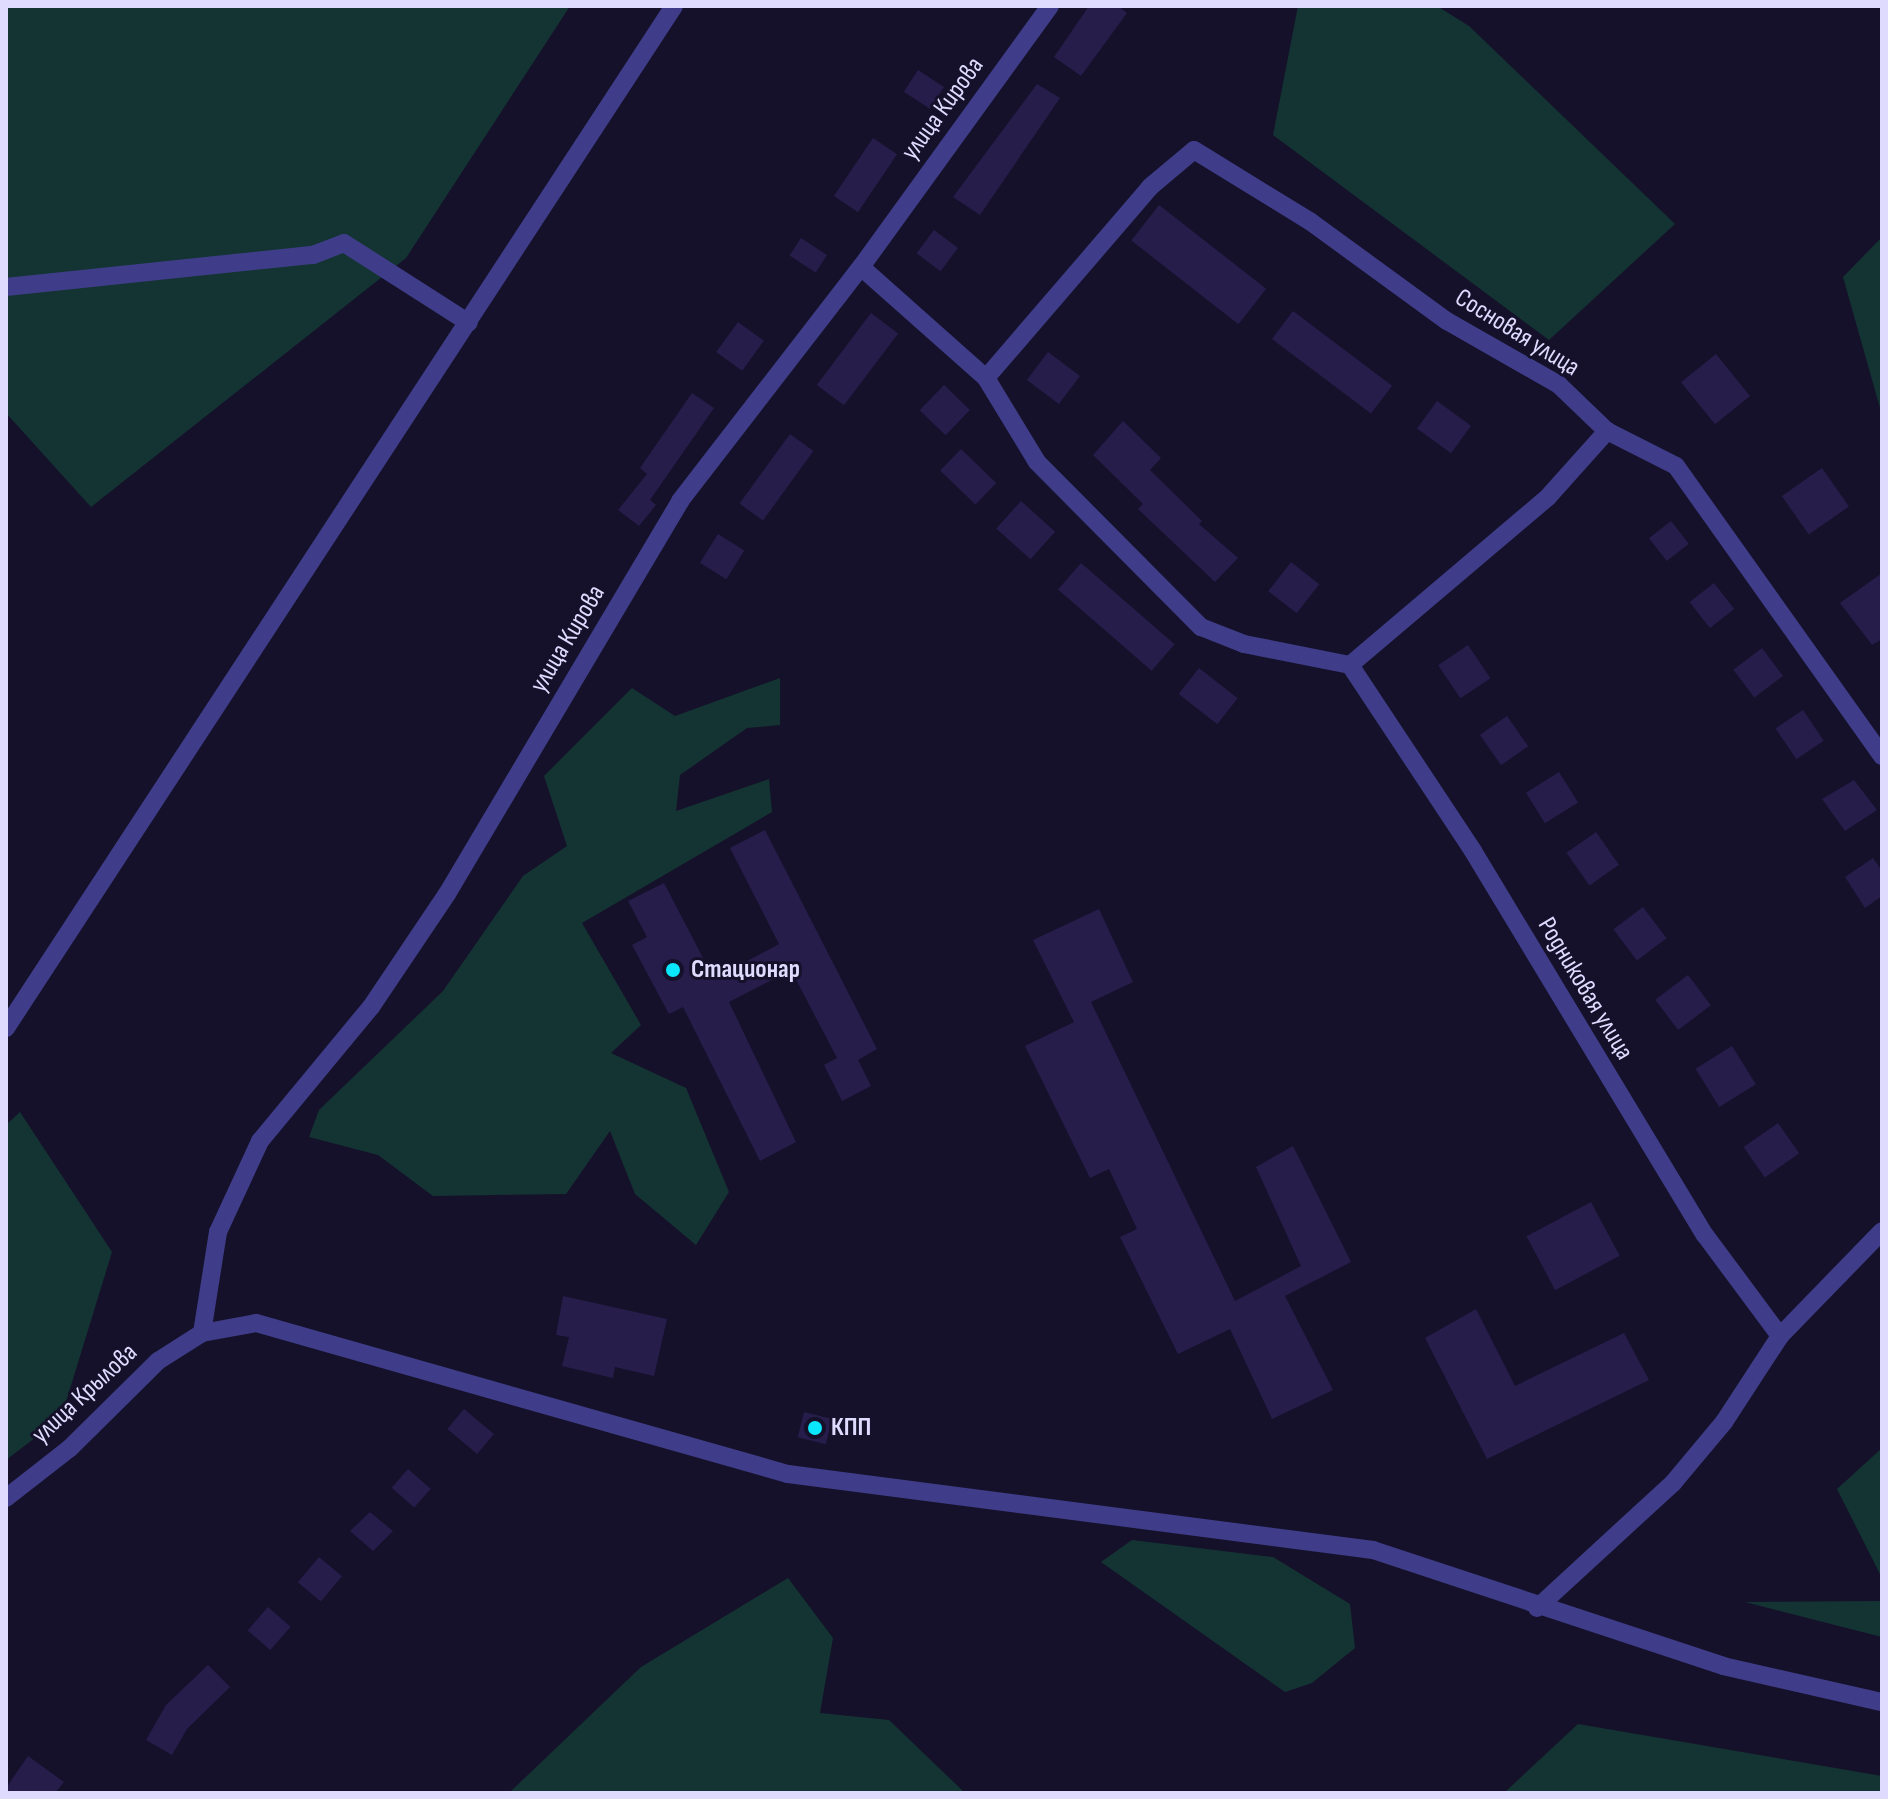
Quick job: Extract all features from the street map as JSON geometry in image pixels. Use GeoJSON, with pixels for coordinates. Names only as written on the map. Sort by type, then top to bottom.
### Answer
{"type":"FeatureCollection","features":[{"type":"Feature","properties":{"kind":"street"},"geometry":{"type":"LineString","coordinates":[[6,1028],[674,6]]}},
{"type":"Feature","properties":{"kind":"street","name":"улица Кирова"},"geometry":{"type":"LineString","coordinates":[[202,1333],[218,1232],[260,1141],[371,1007],[447,894],[680,501],[861,267],[1050,6]]}},
{"type":"Feature","properties":{"kind":"street","name":"Сосновая улица"},"geometry":{"type":"LineString","coordinates":[[986,378],[1150,187],[1194,150],[1311,222],[1447,321],[1559,385],[1607,431],[1676,466],[1882,756]]}},
{"type":"Feature","properties":{"kind":"street"},"geometry":{"type":"LineString","coordinates":[[6,287],[313,255],[344,243],[469,323]]}},
{"type":"Feature","properties":{"kind":"street"},"geometry":{"type":"LineString","coordinates":[[861,267],[986,378],[1037,462],[1201,627],[1244,644],[1350,665],[1548,497],[1607,431]]}},
{"type":"Feature","properties":{"kind":"street","name":"Родниковая улица"},"geometry":{"type":"LineString","coordinates":[[1350,665],[1473,851],[1705,1235],[1780,1336]]}},
{"type":"Feature","properties":{"kind":"street"},"geometry":{"type":"LineString","coordinates":[[1537,1608],[1673,1483],[1724,1422],[1780,1336],[1882,1231]]}},
{"type":"Feature","properties":{"kind":"street"},"geometry":{"type":"LineString","coordinates":[[202,1333],[256,1323],[788,1474],[1373,1550],[1537,1608],[1723,1666],[1882,1702]]}},
{"type":"Feature","properties":{"kind":"street","name":"улица Крылова"},"geometry":{"type":"LineString","coordinates":[[6,1498],[70,1448],[158,1361],[202,1333]]}},
{"type":"Feature","properties":{"kind":"green space"},"geometry":{"type":"Polygon","coordinates":[[[6,6],[570,6],[406,258],[91,507],[6,413],[6,6]]]}},
{"type":"Feature","properties":{"kind":"green space"},"geometry":{"type":"Polygon","coordinates":[[[1298,6],[1437,6],[1469,26],[1675,224],[1549,340],[1273,135],[1298,6]]]}},
{"type":"Feature","properties":{"kind":"green space"},"geometry":{"type":"Polygon","coordinates":[[[1882,237],[1882,415],[1843,277],[1882,237]]]}},
{"type":"Feature","properties":{"kind":"green space"},"geometry":{"type":"Polygon","coordinates":[[[780,678],[780,725],[747,728],[680,775],[676,811],[769,779],[772,812],[582,923],[641,1025],[611,1053],[686,1088],[729,1192],[696,1245],[635,1194],[610,1131],[566,1194],[433,1196],[378,1155],[309,1137],[319,1110],[443,991],[523,876],[567,846],[544,776],[632,688],[675,716],[780,678]]]}},
{"type":"Feature","properties":{"kind":"green space"},"geometry":{"type":"Polygon","coordinates":[[[20,1112],[112,1252],[61,1418],[6,1460],[6,1125],[20,1112]]]}},
{"type":"Feature","properties":{"kind":"green space"},"geometry":{"type":"Polygon","coordinates":[[[1882,1448],[1882,1578],[1837,1489],[1882,1448]]]}},
{"type":"Feature","properties":{"kind":"green space"},"geometry":{"type":"Polygon","coordinates":[[[1132,1540],[1273,1557],[1350,1604],[1355,1648],[1312,1683],[1285,1692],[1101,1562],[1132,1540]]]}},
{"type":"Feature","properties":{"kind":"green space"},"geometry":{"type":"Polygon","coordinates":[[[788,1578],[833,1638],[820,1713],[889,1720],[965,1793],[509,1793],[641,1667],[788,1578]]]}},
{"type":"Feature","properties":{"kind":"green space"},"geometry":{"type":"Polygon","coordinates":[[[1882,1601],[1882,1637],[1745,1602],[1882,1601]]]}},
{"type":"Feature","properties":{"kind":"green space"},"geometry":{"type":"Polygon","coordinates":[[[1578,1724],[1882,1776],[1882,1793],[1504,1793],[1578,1724]]]}},
{"type":"Feature","properties":{"kind":"building"},"geometry":{"type":"Polygon","coordinates":[[[1089,6],[1118,6],[1127,13],[1081,76],[1054,57],[1089,6]]]}},
{"type":"Feature","properties":{"kind":"building"},"geometry":{"type":"Polygon","coordinates":[[[918,70],[944,87],[930,109],[904,92],[918,70]]]}},
{"type":"Feature","properties":{"kind":"building"},"geometry":{"type":"Polygon","coordinates":[[[1037,84],[1060,98],[980,215],[953,197],[1037,84]]]}},
{"type":"Feature","properties":{"kind":"building"},"geometry":{"type":"Polygon","coordinates":[[[873,138],[897,154],[858,212],[834,196],[873,138]]]}},
{"type":"Feature","properties":{"kind":"building"},"geometry":{"type":"Polygon","coordinates":[[[1159,205],[1266,289],[1238,324],[1131,240],[1159,205]]]}},
{"type":"Feature","properties":{"kind":"building"},"geometry":{"type":"Polygon","coordinates":[[[934,230],[958,248],[941,271],[917,253],[934,230]]]}},
{"type":"Feature","properties":{"kind":"building"},"geometry":{"type":"Polygon","coordinates":[[[801,238],[827,255],[816,272],[790,256],[801,238]]]}},
{"type":"Feature","properties":{"kind":"building"},"geometry":{"type":"Polygon","coordinates":[[[1293,311],[1392,386],[1371,414],[1272,339],[1293,311]]]}},
{"type":"Feature","properties":{"kind":"building"},"geometry":{"type":"Polygon","coordinates":[[[871,313],[898,333],[844,405],[817,385],[871,313]]]}},
{"type":"Feature","properties":{"kind":"building"},"geometry":{"type":"Polygon","coordinates":[[[738,322],[764,341],[742,371],[716,352],[738,322]]]}},
{"type":"Feature","properties":{"kind":"building"},"geometry":{"type":"Polygon","coordinates":[[[1048,352],[1080,376],[1059,404],[1027,380],[1048,352]]]}},
{"type":"Feature","properties":{"kind":"building"},"geometry":{"type":"Polygon","coordinates":[[[1716,354],[1750,396],[1715,424],[1681,382],[1716,354]]]}},
{"type":"Feature","properties":{"kind":"building"},"geometry":{"type":"Polygon","coordinates":[[[944,385],[970,410],[946,435],[920,410],[944,385]]]}},
{"type":"Feature","properties":{"kind":"building"},"geometry":{"type":"Polygon","coordinates":[[[692,393],[714,408],[650,500],[656,505],[639,526],[618,510],[647,474],[640,468],[692,393]]]}},
{"type":"Feature","properties":{"kind":"building"},"geometry":{"type":"Polygon","coordinates":[[[1437,401],[1471,426],[1451,453],[1417,429],[1437,401]]]}},
{"type":"Feature","properties":{"kind":"building"},"geometry":{"type":"Polygon","coordinates":[[[1123,421],[1161,458],[1150,470],[1202,521],[1199,524],[1238,558],[1215,582],[1138,509],[1143,504],[1093,455],[1123,421]]]}},
{"type":"Feature","properties":{"kind":"building"},"geometry":{"type":"Polygon","coordinates":[[[790,434],[813,451],[763,521],[739,504],[790,434]]]}},
{"type":"Feature","properties":{"kind":"building"},"geometry":{"type":"Polygon","coordinates":[[[961,449],[996,483],[975,505],[940,471],[961,449]]]}},
{"type":"Feature","properties":{"kind":"building"},"geometry":{"type":"Polygon","coordinates":[[[1822,468],[1849,507],[1809,535],[1782,496],[1822,468]]]}},
{"type":"Feature","properties":{"kind":"building"},"geometry":{"type":"Polygon","coordinates":[[[1021,501],[1055,532],[1030,559],[996,528],[1021,501]]]}},
{"type":"Feature","properties":{"kind":"building"},"geometry":{"type":"Polygon","coordinates":[[[1671,521],[1689,544],[1667,561],[1649,538],[1671,521]]]}},
{"type":"Feature","properties":{"kind":"building"},"geometry":{"type":"Polygon","coordinates":[[[718,534],[744,550],[726,579],[700,563],[718,534]]]}},
{"type":"Feature","properties":{"kind":"building"},"geometry":{"type":"Polygon","coordinates":[[[1291,562],[1319,584],[1297,613],[1268,591],[1291,562]]]}},
{"type":"Feature","properties":{"kind":"building"},"geometry":{"type":"Polygon","coordinates":[[[1081,563],[1175,644],[1152,671],[1058,589],[1081,563]]]}},
{"type":"Feature","properties":{"kind":"building"},"geometry":{"type":"Polygon","coordinates":[[[1882,573],[1882,639],[1872,645],[1840,603],[1882,573]]]}},
{"type":"Feature","properties":{"kind":"building"},"geometry":{"type":"Polygon","coordinates":[[[1714,583],[1734,609],[1710,628],[1690,602],[1714,583]]]}},
{"type":"Feature","properties":{"kind":"building"},"geometry":{"type":"Polygon","coordinates":[[[1468,645],[1490,678],[1461,698],[1438,665],[1468,645]]]}},
{"type":"Feature","properties":{"kind":"building"},"geometry":{"type":"Polygon","coordinates":[[[1762,648],[1783,676],[1754,698],[1733,670],[1762,648]]]}},
{"type":"Feature","properties":{"kind":"building"},"geometry":{"type":"Polygon","coordinates":[[[1199,668],[1238,698],[1217,724],[1179,694],[1199,668]]]}},
{"type":"Feature","properties":{"kind":"building"},"geometry":{"type":"Polygon","coordinates":[[[1803,710],[1824,741],[1796,759],[1776,728],[1803,710]]]}},
{"type":"Feature","properties":{"kind":"building"},"geometry":{"type":"Polygon","coordinates":[[[1507,716],[1528,746],[1501,765],[1480,735],[1507,716]]]}},
{"type":"Feature","properties":{"kind":"building"},"geometry":{"type":"Polygon","coordinates":[[[1559,772],[1578,803],[1545,823],[1526,793],[1559,772]]]}},
{"type":"Feature","properties":{"kind":"building"},"geometry":{"type":"Polygon","coordinates":[[[1854,780],[1877,810],[1845,831],[1822,799],[1854,780]]]}},
{"type":"Feature","properties":{"kind":"building"},"geometry":{"type":"Polygon","coordinates":[[[765,830],[877,1049],[858,1060],[871,1086],[842,1101],[824,1065],[837,1058],[791,970],[729,1002],[796,1142],[760,1161],[683,1007],[669,1014],[632,945],[647,937],[628,901],[664,883],[714,979],[779,944],[730,848],[765,830]]]}},
{"type":"Feature","properties":{"kind":"building"},"geometry":{"type":"Polygon","coordinates":[[[1596,832],[1619,865],[1589,885],[1567,853],[1596,832]]]}},
{"type":"Feature","properties":{"kind":"building"},"geometry":{"type":"Polygon","coordinates":[[[1873,858],[1882,871],[1882,896],[1865,908],[1845,877],[1873,858]]]}},
{"type":"Feature","properties":{"kind":"building"},"geometry":{"type":"Polygon","coordinates":[[[1643,907],[1666,938],[1637,960],[1613,929],[1643,907]]]}},
{"type":"Feature","properties":{"kind":"building"},"geometry":{"type":"Polygon","coordinates":[[[1099,909],[1133,982],[1091,1002],[1235,1301],[1301,1266],[1256,1167],[1293,1146],[1351,1262],[1285,1296],[1333,1390],[1272,1419],[1230,1329],[1178,1354],[1120,1237],[1137,1229],[1109,1169],[1090,1178],[1025,1046],[1074,1022],[1033,940],[1099,909]]]}},
{"type":"Feature","properties":{"kind":"building"},"geometry":{"type":"Polygon","coordinates":[[[1688,975],[1711,1005],[1678,1030],[1655,1000],[1688,975]]]}},
{"type":"Feature","properties":{"kind":"building"},"geometry":{"type":"Polygon","coordinates":[[[1732,1046],[1756,1084],[1719,1107],[1696,1069],[1732,1046]]]}},
{"type":"Feature","properties":{"kind":"building"},"geometry":{"type":"Polygon","coordinates":[[[1778,1123],[1799,1153],[1765,1177],[1744,1147],[1778,1123]]]}},
{"type":"Feature","properties":{"kind":"building"},"geometry":{"type":"Polygon","coordinates":[[[1591,1202],[1620,1256],[1555,1290],[1527,1236],[1591,1202]]]}},
{"type":"Feature","properties":{"kind":"building"},"geometry":{"type":"Polygon","coordinates":[[[563,1296],[667,1319],[654,1376],[615,1367],[613,1378],[562,1366],[569,1337],[556,1335],[563,1296]]]}},
{"type":"Feature","properties":{"kind":"building"},"geometry":{"type":"Polygon","coordinates":[[[1476,1309],[1515,1386],[1624,1333],[1649,1380],[1487,1459],[1425,1338],[1476,1309]]]}},
{"type":"Feature","properties":{"kind":"building"},"geometry":{"type":"Polygon","coordinates":[[[464,1409],[494,1434],[477,1454],[447,1429],[464,1409]]]}},
{"type":"Feature","properties":{"kind":"building","name":"КПП"},"geometry":{"type":"Polygon","coordinates":[[[804,1412],[832,1419],[826,1444],[798,1437],[804,1412]]]}},
{"type":"Feature","properties":{"kind":"building"},"geometry":{"type":"Polygon","coordinates":[[[408,1469],[431,1489],[414,1508],[392,1488],[408,1469]]]}},
{"type":"Feature","properties":{"kind":"building"},"geometry":{"type":"Polygon","coordinates":[[[370,1512],[393,1531],[373,1551],[350,1531],[370,1512]]]}},
{"type":"Feature","properties":{"kind":"building"},"geometry":{"type":"Polygon","coordinates":[[[319,1557],[342,1576],[321,1602],[298,1582],[319,1557]]]}},
{"type":"Feature","properties":{"kind":"building"},"geometry":{"type":"Polygon","coordinates":[[[268,1607],[291,1627],[270,1650],[248,1630],[268,1607]]]}},
{"type":"Feature","properties":{"kind":"building"},"geometry":{"type":"Polygon","coordinates":[[[208,1665],[230,1687],[187,1729],[172,1755],[146,1740],[166,1705],[208,1665]]]}},
{"type":"Feature","properties":{"kind":"building"},"geometry":{"type":"Polygon","coordinates":[[[28,1756],[64,1782],[55,1793],[12,1793],[6,1788],[28,1756]]]}},
{"type":"Feature","properties":{"kind":"place","name":"Стационар"},"geometry":{"type":"Point","coordinates":[673,970]}},
{"type":"Feature","properties":{"kind":"place","name":"КПП"},"geometry":{"type":"Point","coordinates":[815,1428]}}]}
